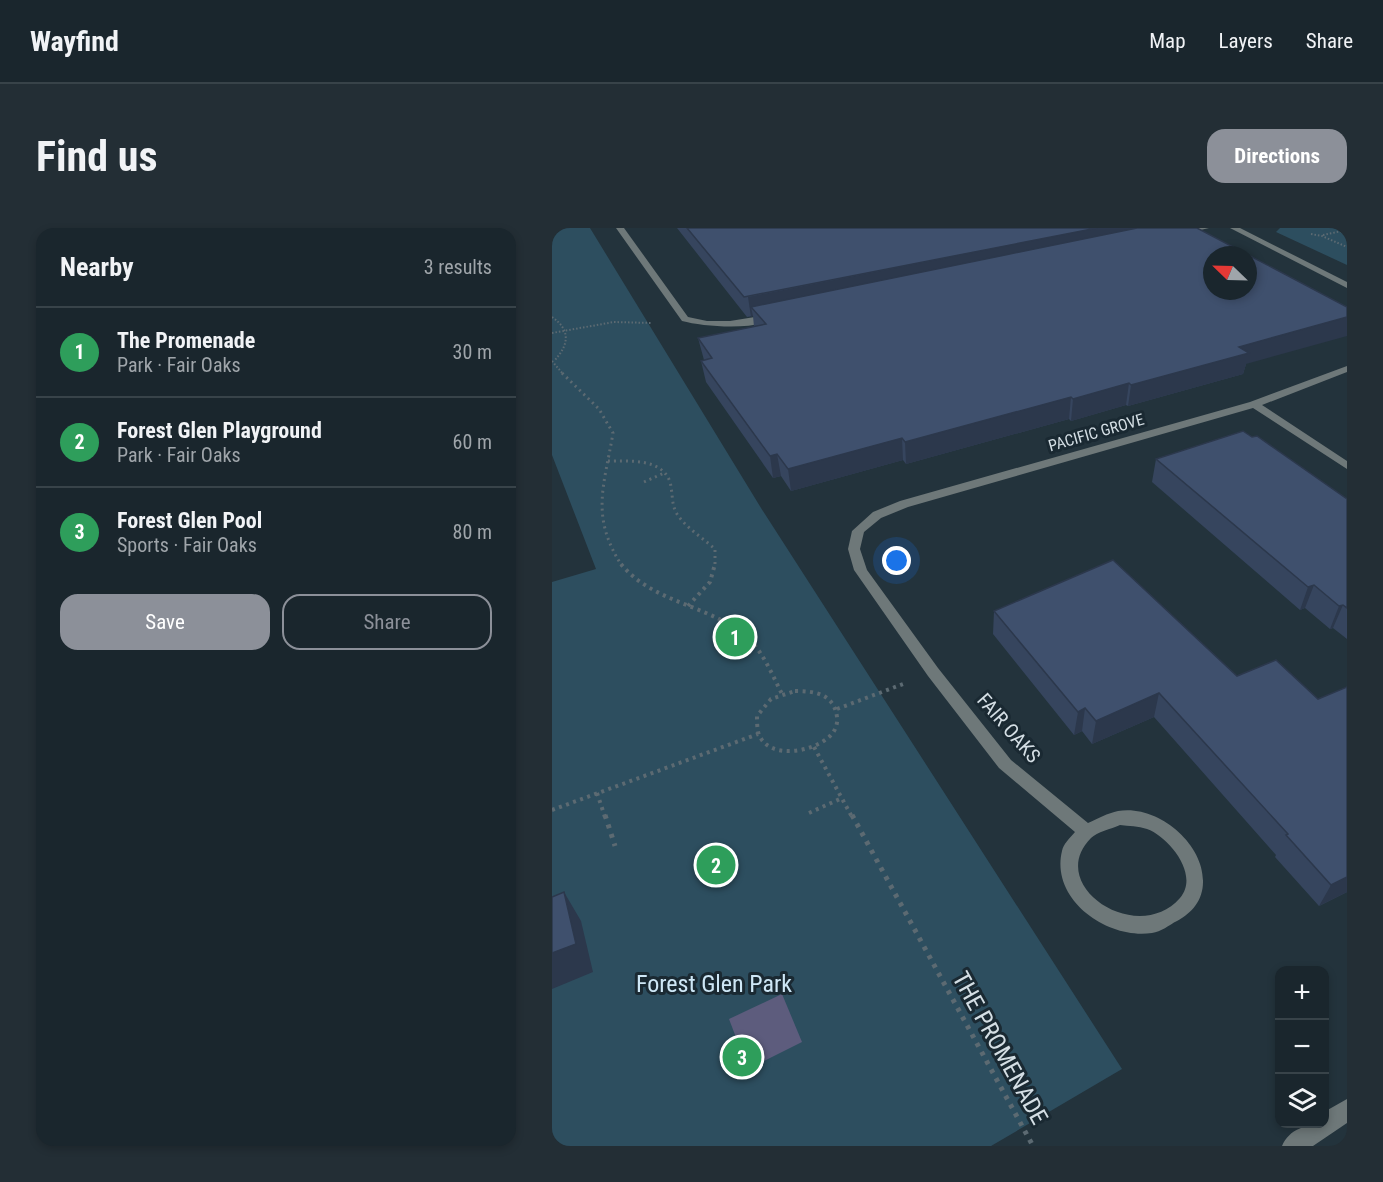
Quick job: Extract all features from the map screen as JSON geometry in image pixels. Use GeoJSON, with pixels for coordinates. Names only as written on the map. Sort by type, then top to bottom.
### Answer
{"type":"FeatureCollection","features":[{"type":"Feature","properties":{"kind":"street"},"geometry":{"type":"LineString","coordinates":[[620,228],[685,319],[700,324],[719,325],[786,315]]}},
{"type":"Feature","properties":{"kind":"street"},"geometry":{"type":"LineString","coordinates":[[1169,236],[1206,228]]}},
{"type":"Feature","properties":{"kind":"street"},"geometry":{"type":"LineString","coordinates":[[1234,228],[1347,285]]}},
{"type":"Feature","properties":{"kind":"street","name":"PACIFIC GROVE"},"geometry":{"type":"LineString","coordinates":[[858,531],[877,515],[904,504],[1254,404],[1347,369]]}},
{"type":"Feature","properties":{"kind":"street"},"geometry":{"type":"LineString","coordinates":[[1254,404],[1347,466]]}},
{"type":"Feature","properties":{"kind":"street","name":"FAIR OAKS"},"geometry":{"type":"LineString","coordinates":[[858,531],[854,549],[861,570],[933,672],[1005,764],[1084,830]]}},
{"type":"Feature","properties":{"kind":"street"},"geometry":{"type":"LineString","coordinates":[[1119,818],[1159,826],[1176,838],[1188,854],[1194,872],[1193,890],[1186,906],[1171,919],[1152,925],[1132,926],[1110,920],[1092,910],[1077,894],[1070,877],[1068,859],[1074,843],[1084,830],[1100,822],[1119,818]]}},
{"type":"Feature","properties":{"kind":"street"},"geometry":{"type":"LineString","coordinates":[[1293,1146],[1347,1110]]}},
{"type":"Feature","properties":{"kind":"path"},"geometry":{"type":"LineString","coordinates":[[1347,230],[1322,236],[1347,247]]}},
{"type":"Feature","properties":{"kind":"path"},"geometry":{"type":"LineString","coordinates":[[552,317],[559,321],[566,331],[567,344],[553,361],[566,378],[601,409],[613,433],[602,496],[602,519],[613,553],[620,564],[640,583],[710,615],[747,637],[767,666],[782,694]]}},
{"type":"Feature","properties":{"kind":"path"},"geometry":{"type":"LineString","coordinates":[[552,333],[614,322],[660,323],[685,319]]}},
{"type":"Feature","properties":{"kind":"path"},"geometry":{"type":"LineString","coordinates":[[608,461],[646,463],[664,473],[669,480],[673,505],[678,516],[715,549],[716,572],[708,586],[688,606]]}},
{"type":"Feature","properties":{"kind":"path"},"geometry":{"type":"LineString","coordinates":[[644,482],[664,473]]}},
{"type":"Feature","properties":{"kind":"path"},"geometry":{"type":"LineString","coordinates":[[837,709],[933,672]]}},
{"type":"Feature","properties":{"kind":"path"},"geometry":{"type":"LineString","coordinates":[[795,691],[821,693],[831,700],[837,709],[838,717],[832,734],[814,747],[787,751],[764,742],[758,734],[757,716],[763,706],[782,694],[795,691]]}},
{"type":"Feature","properties":{"kind":"path"},"geometry":{"type":"LineString","coordinates":[[552,810],[758,734]]}},
{"type":"Feature","properties":{"kind":"path","name":"THE PROMENADE"},"geometry":{"type":"LineString","coordinates":[[814,747],[1033,1146]]}},
{"type":"Feature","properties":{"kind":"path"},"geometry":{"type":"LineString","coordinates":[[597,793],[615,846]]}},
{"type":"Feature","properties":{"kind":"path"},"geometry":{"type":"LineString","coordinates":[[808,813],[842,798]]}},
{"type":"Feature","properties":{"kind":"green space","name":"Forest Glen Park"},"geometry":{"type":"Polygon","coordinates":[[[552,228],[590,228],[761,508],[1122,1069],[991,1146],[552,1146],[552,582],[596,569],[552,455],[552,228]]]}},
{"type":"Feature","properties":{"kind":"green space"},"geometry":{"type":"Polygon","coordinates":[[[1280,228],[1347,228],[1347,265],[1276,232],[1280,228]]]}},
{"type":"Feature","properties":{"kind":"shaded area"},"geometry":{"type":"Polygon","coordinates":[[[782,994],[802,1042],[748,1069],[729,1019],[782,994]]]}},
{"type":"Feature","properties":{"kind":"building"},"geometry":{"type":"Polygon","coordinates":[[[687,228],[1097,228],[744,297],[687,228]]]}},
{"type":"Feature","properties":{"kind":"building"},"geometry":{"type":"Polygon","coordinates":[[[1137,228],[1197,228],[1231,246],[1203,246],[1203,300],[1257,300],[1257,260],[1347,307],[1347,317],[1239,347],[1249,353],[1131,385],[1129,383],[1073,399],[1071,397],[905,442],[902,438],[788,469],[777,454],[770,456],[701,361],[712,358],[698,338],[766,324],[751,307],[1137,228]]]}},
{"type":"Feature","properties":{"kind":"building"},"geometry":{"type":"Polygon","coordinates":[[[1243,431],[1252,437],[1257,436],[1347,499],[1347,608],[1343,605],[1339,606],[1314,585],[1308,587],[1156,459],[1243,431]]]}},
{"type":"Feature","properties":{"kind":"building"},"geometry":{"type":"Polygon","coordinates":[[[1113,560],[1237,676],[1276,660],[1318,699],[1347,687],[1347,877],[1331,885],[1286,835],[1288,834],[1159,693],[1096,721],[1085,708],[1078,712],[994,611],[1113,560]]]}},
{"type":"Feature","properties":{"kind":"building"},"geometry":{"type":"Polygon","coordinates":[[[564,892],[576,944],[552,953],[552,897],[564,892]]]}},
{"type":"Feature","properties":{"kind":"place","name":"The Promenade"},"geometry":{"type":"Point","coordinates":[735,637]}},
{"type":"Feature","properties":{"kind":"place","name":"Forest Glen Playground"},"geometry":{"type":"Point","coordinates":[716,865]}},
{"type":"Feature","properties":{"kind":"place","name":"Forest Glen Pool"},"geometry":{"type":"Point","coordinates":[742,1057]}}]}
